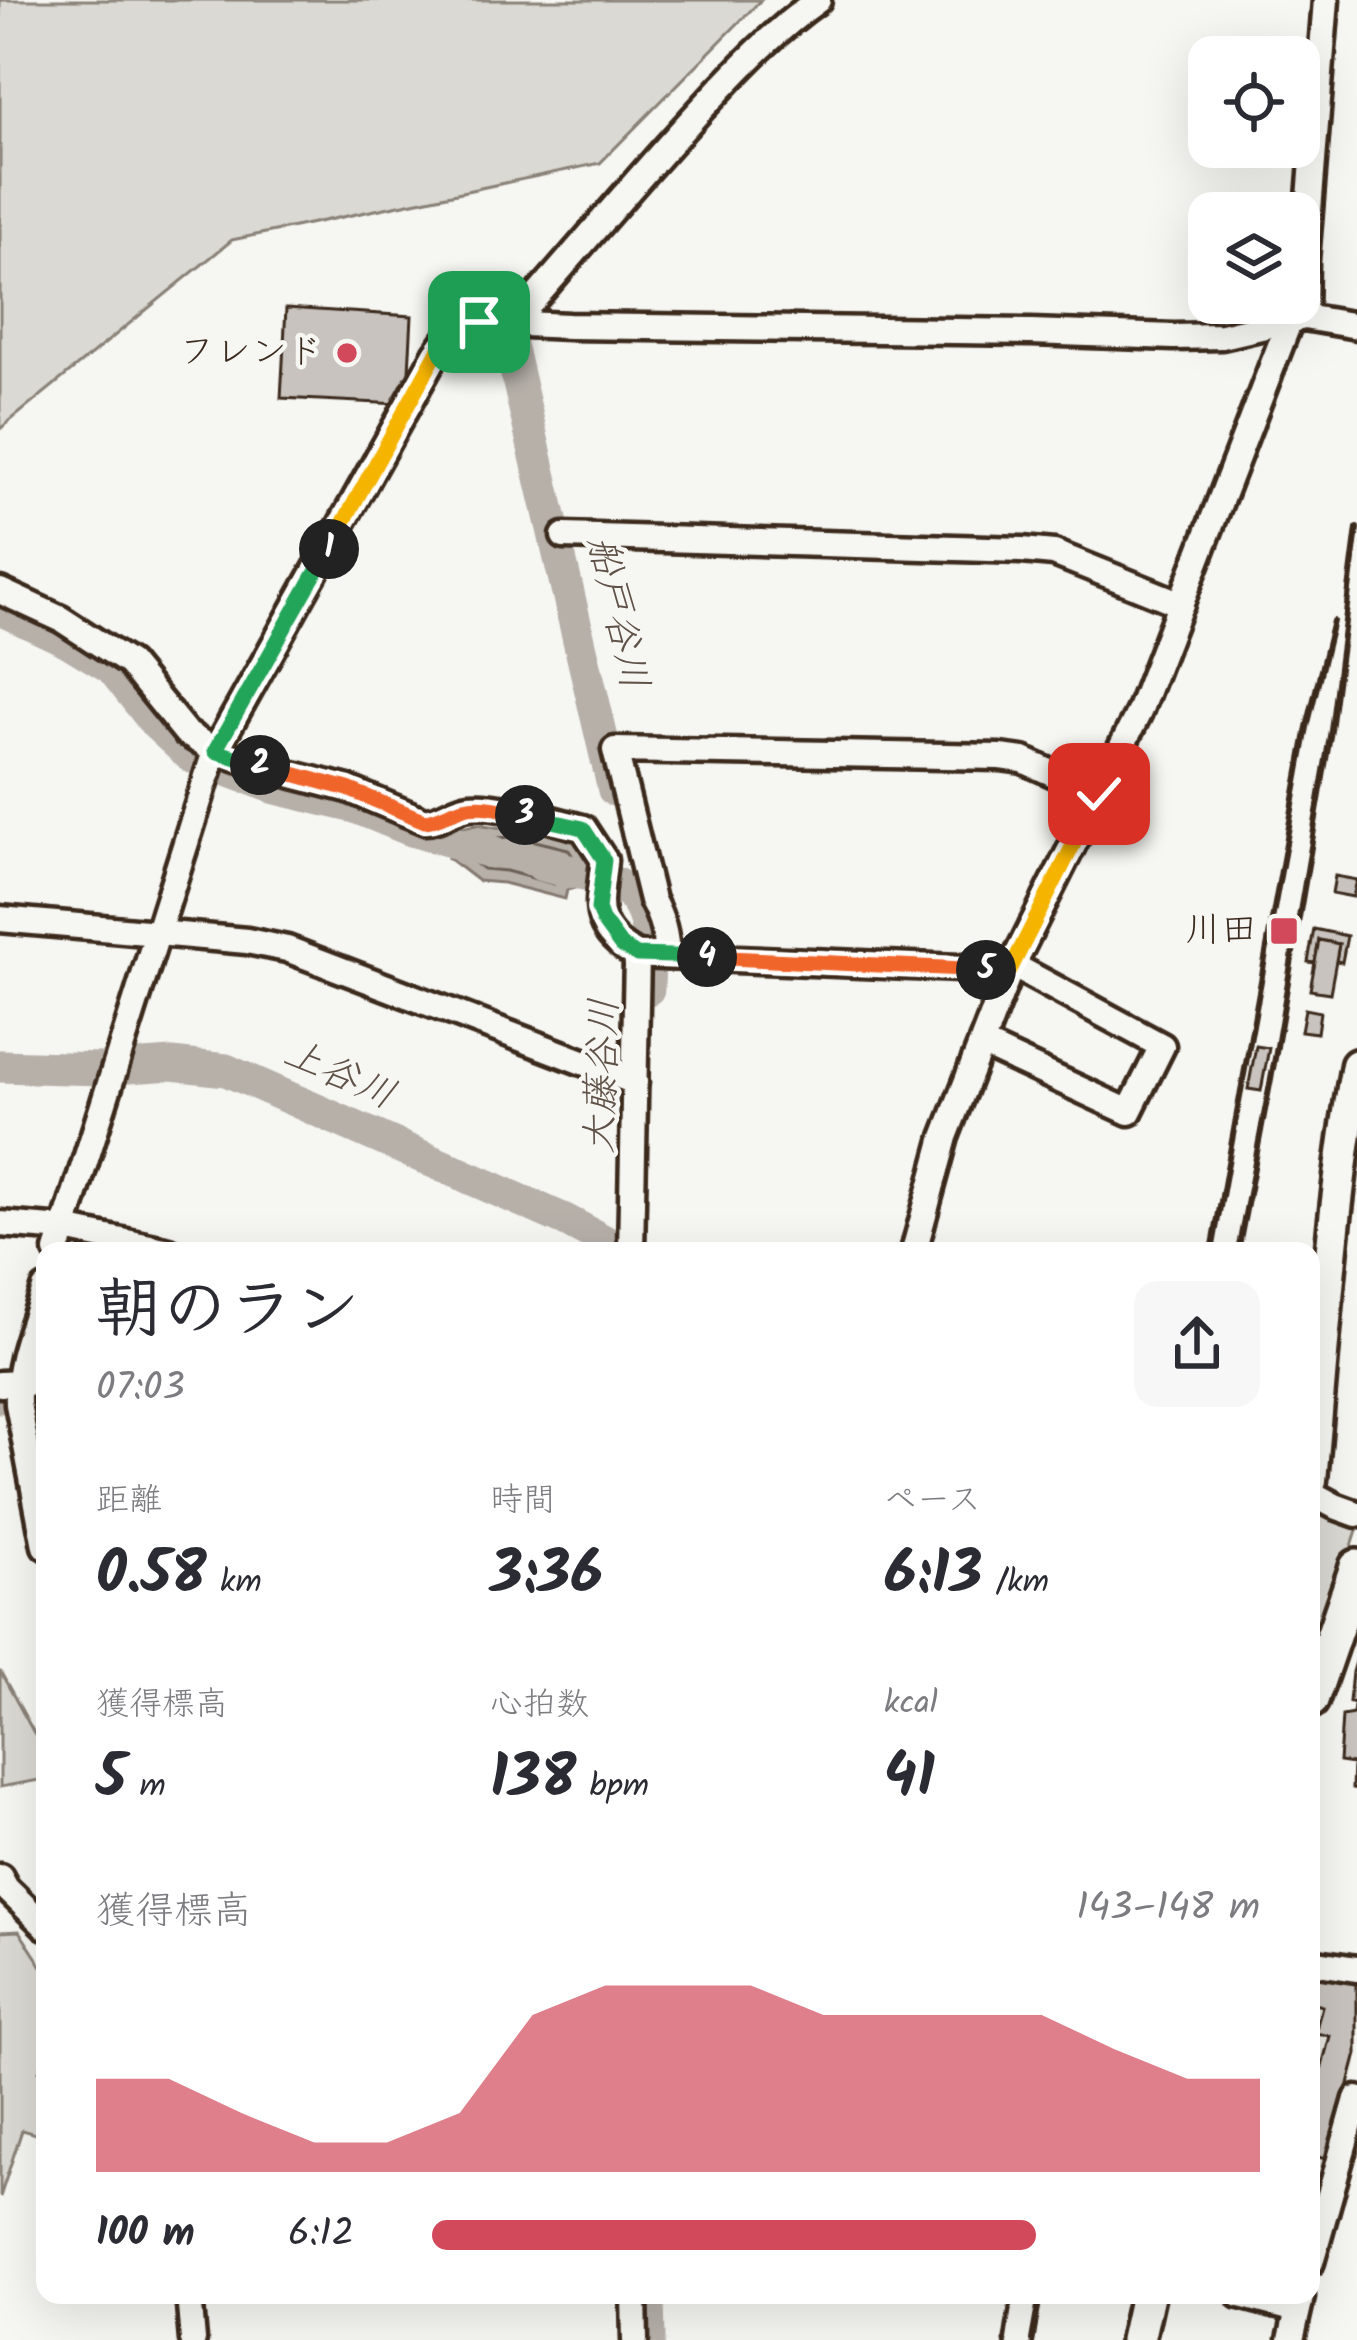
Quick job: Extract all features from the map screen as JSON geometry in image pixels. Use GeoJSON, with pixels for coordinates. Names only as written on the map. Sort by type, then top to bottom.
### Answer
{"type":"FeatureCollection","features":[{"type":"Feature","properties":{"kind":"highway"},"geometry":{"type":"LineString","coordinates":[[1320,1674],[1357,1567]]}},
{"type":"Feature","properties":{"kind":"highway"},"geometry":{"type":"LineString","coordinates":[[1137,2340],[1145,2304]]}},
{"type":"Feature","properties":{"kind":"main road"},"geometry":{"type":"LineString","coordinates":[[1320,1383],[1357,1065]]}},
{"type":"Feature","properties":{"kind":"street"},"geometry":{"type":"LineString","coordinates":[[520,323],[528,306],[663,149],[740,67],[790,19],[818,0]]}},
{"type":"Feature","properties":{"kind":"street"},"geometry":{"type":"LineString","coordinates":[[1310,192],[1326,0]]}},
{"type":"Feature","properties":{"kind":"street"},"geometry":{"type":"LineString","coordinates":[[0,1224],[61,1240],[211,761],[454,329],[479,322],[1174,338],[1222,336],[1274,324]]}},
{"type":"Feature","properties":{"kind":"street"},"geometry":{"type":"LineString","coordinates":[[1320,322],[1357,326]]}},
{"type":"Feature","properties":{"kind":"street"},"geometry":{"type":"LineString","coordinates":[[916,1242],[945,1137],[1011,968],[1139,712],[1291,324]]}},
{"type":"Feature","properties":{"kind":"street"},"geometry":{"type":"LineString","coordinates":[[564,536],[1022,550],[1069,558],[1180,604]]}},
{"type":"Feature","properties":{"kind":"street"},"geometry":{"type":"LineString","coordinates":[[0,591],[61,620],[129,663],[211,761],[348,789],[425,821],[469,806],[583,828],[604,860],[598,909],[621,946],[651,955],[1011,968],[1162,1046],[1129,1112],[982,1044]]}},
{"type":"Feature","properties":{"kind":"street"},"geometry":{"type":"LineString","coordinates":[[631,1242],[635,1082],[651,955],[666,935],[652,900],[615,750],[1023,760],[1099,794]]}},
{"type":"Feature","properties":{"kind":"street"},"geometry":{"type":"LineString","coordinates":[[0,919],[247,941],[287,949],[635,1082]]}},
{"type":"Feature","properties":{"kind":"street"},"geometry":{"type":"LineString","coordinates":[[36,1318],[13,1391],[36,1502]]}},
{"type":"Feature","properties":{"kind":"street"},"geometry":{"type":"LineString","coordinates":[[1320,1497],[1357,1514]]}},
{"type":"Feature","properties":{"kind":"street"},"geometry":{"type":"LineString","coordinates":[[0,1877],[36,1917]]}},
{"type":"Feature","properties":{"kind":"street"},"geometry":{"type":"LineString","coordinates":[[1320,1963],[1357,1969]]}},
{"type":"Feature","properties":{"kind":"street"},"geometry":{"type":"LineString","coordinates":[[1320,2230],[1357,2099]]}},
{"type":"Feature","properties":{"kind":"street"},"geometry":{"type":"LineString","coordinates":[[190,2304],[193,2340]]}},
{"type":"Feature","properties":{"kind":"street"},"geometry":{"type":"LineString","coordinates":[[634,2304],[635,2340]]}},
{"type":"Feature","properties":{"kind":"street"},"geometry":{"type":"LineString","coordinates":[[1019,2340],[1025,2304]]}},
{"type":"Feature","properties":{"kind":"street"},"geometry":{"type":"LineString","coordinates":[[1291,2340],[1300,2304]]}},
{"type":"Feature","properties":{"kind":"shaded area"},"geometry":{"type":"Polygon","coordinates":[[[0,0],[761,0],[600,163],[232,240],[0,429],[0,0]]]}},
{"type":"Feature","properties":{"kind":"shaded area"},"geometry":{"type":"Polygon","coordinates":[[[1320,1503],[1357,1518],[1357,1531],[1321,1642],[1320,1503]]]}},
{"type":"Feature","properties":{"kind":"shaded area"},"geometry":{"type":"Polygon","coordinates":[[[0,1671],[36,1737],[36,1781],[0,1787],[0,1671]]]}},
{"type":"Feature","properties":{"kind":"shaded area"},"geometry":{"type":"Polygon","coordinates":[[[19,1931],[36,1957],[36,2134],[22,2130],[0,2197],[0,1932],[19,1931]]]}},
{"type":"Feature","properties":{"kind":"shaded area"},"geometry":{"type":"Polygon","coordinates":[[[1320,1969],[1357,1976],[1357,2065],[1320,2203],[1320,1969]]]}},
{"type":"Feature","properties":{"kind":"water"},"geometry":{"type":"Polygon","coordinates":[[[505,821],[576,838],[587,855],[582,886],[567,890],[565,899],[478,881],[448,858],[454,826],[503,828],[505,821]]]}},
{"type":"Feature","properties":{"kind":"building","name":"フレンド"},"geometry":{"type":"Polygon","coordinates":[[[286,308],[412,316],[408,390],[399,404],[281,398],[286,308]]]}},
{"type":"Feature","properties":{"kind":"building"},"geometry":{"type":"Polygon","coordinates":[[[1335,876],[1357,880],[1353,897],[1332,893],[1335,876]]]}},
{"type":"Feature","properties":{"kind":"building"},"geometry":{"type":"Polygon","coordinates":[[[1314,929],[1347,936],[1342,962],[1336,961],[1339,944],[1319,940],[1315,963],[1308,962],[1314,929]]]}},
{"type":"Feature","properties":{"kind":"building"},"geometry":{"type":"Polygon","coordinates":[[[1319,940],[1339,944],[1330,993],[1310,990],[1319,940]]]}},
{"type":"Feature","properties":{"kind":"building"},"geometry":{"type":"Polygon","coordinates":[[[1305,1009],[1320,1012],[1317,1033],[1301,1031],[1305,1009]]]}},
{"type":"Feature","properties":{"kind":"building"},"geometry":{"type":"Polygon","coordinates":[[[1256,1046],[1269,1048],[1261,1091],[1248,1089],[1256,1046]]]}},
{"type":"Feature","properties":{"kind":"building"},"geometry":{"type":"Polygon","coordinates":[[[1357,1655],[1357,1703],[1349,1702],[1357,1655]]]}},
{"type":"Feature","properties":{"kind":"building"},"geometry":{"type":"Polygon","coordinates":[[[1354,1706],[1357,1790],[1352,1789],[1353,1764],[1339,1762],[1342,1716],[1353,1714],[1354,1706]]]}},
{"type":"Feature","properties":{"kind":"building"},"geometry":{"type":"Polygon","coordinates":[[[1320,1973],[1357,1983],[1357,2054],[1329,2160],[1320,2158],[1320,2073],[1330,2036],[1320,2034],[1320,1973]]]}},
{"type":"Feature","properties":{"kind":"waterway","name":"船戸谷川"},"geometry":{"type":"LineString","coordinates":[[508,336],[614,790]]}},
{"type":"Feature","properties":{"kind":"waterway","name":"大藤谷川"},"geometry":{"type":"LineString","coordinates":[[0,609],[112,668],[156,724],[192,757],[276,788],[355,807],[411,830],[492,852]]}},
{"type":"Feature","properties":{"kind":"waterway","name":"大藤谷川"},"geometry":{"type":"LineString","coordinates":[[542,865],[608,880],[635,899],[646,926],[648,989]]}},
{"type":"Feature","properties":{"kind":"waterway","name":"上谷川"},"geometry":{"type":"LineString","coordinates":[[0,1066],[100,1069],[172,1064],[226,1070],[606,1242]]}},
{"type":"Feature","properties":{"kind":"waterway","name":"上谷川"},"geometry":{"type":"LineString","coordinates":[[0,1397],[36,1396]]}},
{"type":"Feature","properties":{"kind":"waterway","name":"大藤谷川"},"geometry":{"type":"LineString","coordinates":[[648,2304],[649,2340]]}},
{"type":"Feature","properties":{"kind":"railway"},"geometry":{"type":"LineString","coordinates":[[1240,1242],[1331,730],[1357,528]]}},
{"type":"Feature","properties":{"kind":"railway"},"geometry":{"type":"LineString","coordinates":[[1214,1242],[1307,727],[1333,621]]}},
{"type":"Feature","properties":{"kind":"railway"},"geometry":{"type":"LineString","coordinates":[[1032,2340],[1038,2304]]}},
{"type":"Feature","properties":{"kind":"place","name":"フレンド"},"geometry":{"type":"Point","coordinates":[347,353]}},
{"type":"Feature","properties":{"kind":"place","name":"川田"},"geometry":{"type":"Point","coordinates":[1284,931]}},
{"type":"Feature","properties":{"kind":"route"},"geometry":{"type":"LineString","coordinates":[[479,322],[454,329],[436,354],[215,751],[348,789],[415,819],[435,821],[469,806],[491,807],[583,828],[604,860],[598,909],[602,920],[621,946],[637,955],[1010,970],[1099,794]]}}]}
